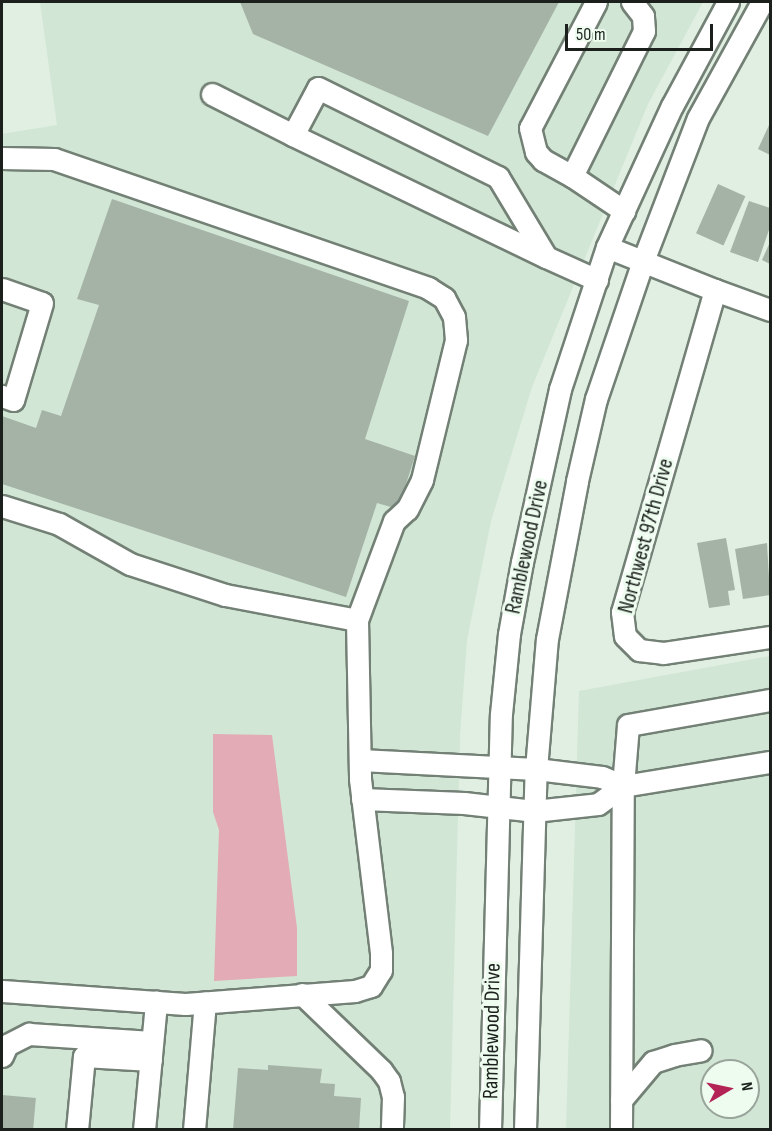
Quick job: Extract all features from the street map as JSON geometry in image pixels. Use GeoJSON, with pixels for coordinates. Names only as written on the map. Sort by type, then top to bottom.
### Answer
{"type":"FeatureCollection","features":[{"type":"Feature","properties":{"kind":"street"},"geometry":{"type":"LineString","coordinates":[[596,2],[530,128],[536,152],[543,160],[572,176],[624,211]]}},
{"type":"Feature","properties":{"kind":"street"},"geometry":{"type":"LineString","coordinates":[[572,176],[644,31],[643,16],[632,2]]}},
{"type":"Feature","properties":{"kind":"street","name":"Ramblewood Drive"},"geometry":{"type":"LineString","coordinates":[[490,1130],[498,767],[509,633],[522,562],[560,389],[607,247],[672,106],[728,2]]}},
{"type":"Feature","properties":{"kind":"street","name":"Ramblewood Drive"},"geometry":{"type":"LineString","coordinates":[[525,1130],[536,769],[547,639],[577,481],[596,399],[643,261],[698,118],[762,2]]}},
{"type":"Feature","properties":{"kind":"street"},"geometry":{"type":"LineString","coordinates":[[293,135],[318,88],[498,177],[546,257]]}},
{"type":"Feature","properties":{"kind":"street"},"geometry":{"type":"LineString","coordinates":[[212,94],[597,280]]}},
{"type":"Feature","properties":{"kind":"street"},"geometry":{"type":"LineString","coordinates":[[2,158],[54,159],[428,288],[444,298],[454,317],[456,340],[422,480],[407,509],[394,521],[357,620],[362,799],[381,953],[381,970],[371,986],[356,991],[205,1002],[156,1002],[2,991]]}},
{"type":"Feature","properties":{"kind":"street"},"geometry":{"type":"LineString","coordinates":[[607,247],[771,310]]}},
{"type":"Feature","properties":{"kind":"street"},"geometry":{"type":"LineString","coordinates":[[2,288],[42,303],[13,400],[2,396]]}},
{"type":"Feature","properties":{"kind":"street","name":"Northwest 97th Drive"},"geometry":{"type":"LineString","coordinates":[[715,290],[621,612],[625,636],[639,650],[663,653],[771,637]]}},
{"type":"Feature","properties":{"kind":"street"},"geometry":{"type":"LineString","coordinates":[[2,506],[59,524],[130,564],[225,595],[357,620]]}},
{"type":"Feature","properties":{"kind":"street"},"geometry":{"type":"LineString","coordinates":[[621,1130],[623,786],[628,725],[771,700]]}},
{"type":"Feature","properties":{"kind":"street"},"geometry":{"type":"LineString","coordinates":[[360,760],[536,769],[602,777],[623,786]]}},
{"type":"Feature","properties":{"kind":"street"},"geometry":{"type":"LineString","coordinates":[[362,799],[440,801],[534,811],[598,804],[623,786],[771,762]]}},
{"type":"Feature","properties":{"kind":"street"},"geometry":{"type":"LineString","coordinates":[[302,994],[385,1076],[393,1097],[392,1130]]}},
{"type":"Feature","properties":{"kind":"street"},"geometry":{"type":"LineString","coordinates":[[144,1130],[156,1002]]}},
{"type":"Feature","properties":{"kind":"street"},"geometry":{"type":"LineString","coordinates":[[194,1130],[205,1002]]}},
{"type":"Feature","properties":{"kind":"street"},"geometry":{"type":"LineString","coordinates":[[2,1056],[7,1045],[29,1034],[152,1051]]}},
{"type":"Feature","properties":{"kind":"street"},"geometry":{"type":"LineString","coordinates":[[621,1100],[653,1062],[701,1050]]}},
{"type":"Feature","properties":{"kind":"street"},"geometry":{"type":"LineString","coordinates":[[77,1130],[84,1056],[152,1051]]}},
{"type":"Feature","properties":{"kind":"shaded area"},"geometry":{"type":"Polygon","coordinates":[[[40,2],[703,2],[648,104],[532,387],[491,521],[467,640],[460,736],[450,1129],[2,1130],[2,134],[57,125],[40,2]]]}},
{"type":"Feature","properties":{"kind":"shaded area"},"geometry":{"type":"Polygon","coordinates":[[[770,656],[770,1129],[566,1130],[579,691],[770,656]]]}},
{"type":"Feature","properties":{"kind":"shaded area"},"geometry":{"type":"Polygon","coordinates":[[[213,734],[272,735],[297,928],[297,976],[214,981],[219,830],[213,812],[213,734]]]}},
{"type":"Feature","properties":{"kind":"building"},"geometry":{"type":"Polygon","coordinates":[[[240,2],[559,2],[488,136],[253,34],[240,2]]]}},
{"type":"Feature","properties":{"kind":"building"},"geometry":{"type":"Polygon","coordinates":[[[770,123],[770,155],[758,149],[770,123]]]}},
{"type":"Feature","properties":{"kind":"building"},"geometry":{"type":"Polygon","coordinates":[[[718,184],[745,196],[723,246],[696,233],[718,184]]]}},
{"type":"Feature","properties":{"kind":"building"},"geometry":{"type":"Polygon","coordinates":[[[112,199],[409,301],[365,439],[415,456],[398,509],[377,503],[346,597],[2,484],[2,416],[36,428],[42,410],[61,416],[99,305],[77,299],[112,199]]]}},
{"type":"Feature","properties":{"kind":"building"},"geometry":{"type":"Polygon","coordinates":[[[749,201],[770,208],[770,227],[758,262],[730,252],[749,201]]]}},
{"type":"Feature","properties":{"kind":"building"},"geometry":{"type":"Polygon","coordinates":[[[770,242],[770,264],[762,260],[770,242]]]}},
{"type":"Feature","properties":{"kind":"building"},"geometry":{"type":"Polygon","coordinates":[[[726,538],[735,590],[728,591],[730,605],[709,608],[697,543],[726,538]]]}},
{"type":"Feature","properties":{"kind":"building"},"geometry":{"type":"Polygon","coordinates":[[[767,543],[770,595],[743,599],[735,549],[767,543]]]}},
{"type":"Feature","properties":{"kind":"building"},"geometry":{"type":"Polygon","coordinates":[[[268,1065],[322,1069],[320,1083],[335,1084],[334,1096],[361,1098],[359,1130],[233,1130],[238,1068],[268,1070],[268,1065]]]}},
{"type":"Feature","properties":{"kind":"building"},"geometry":{"type":"Polygon","coordinates":[[[2,1095],[36,1098],[33,1130],[2,1130],[2,1095]]]}}]}
